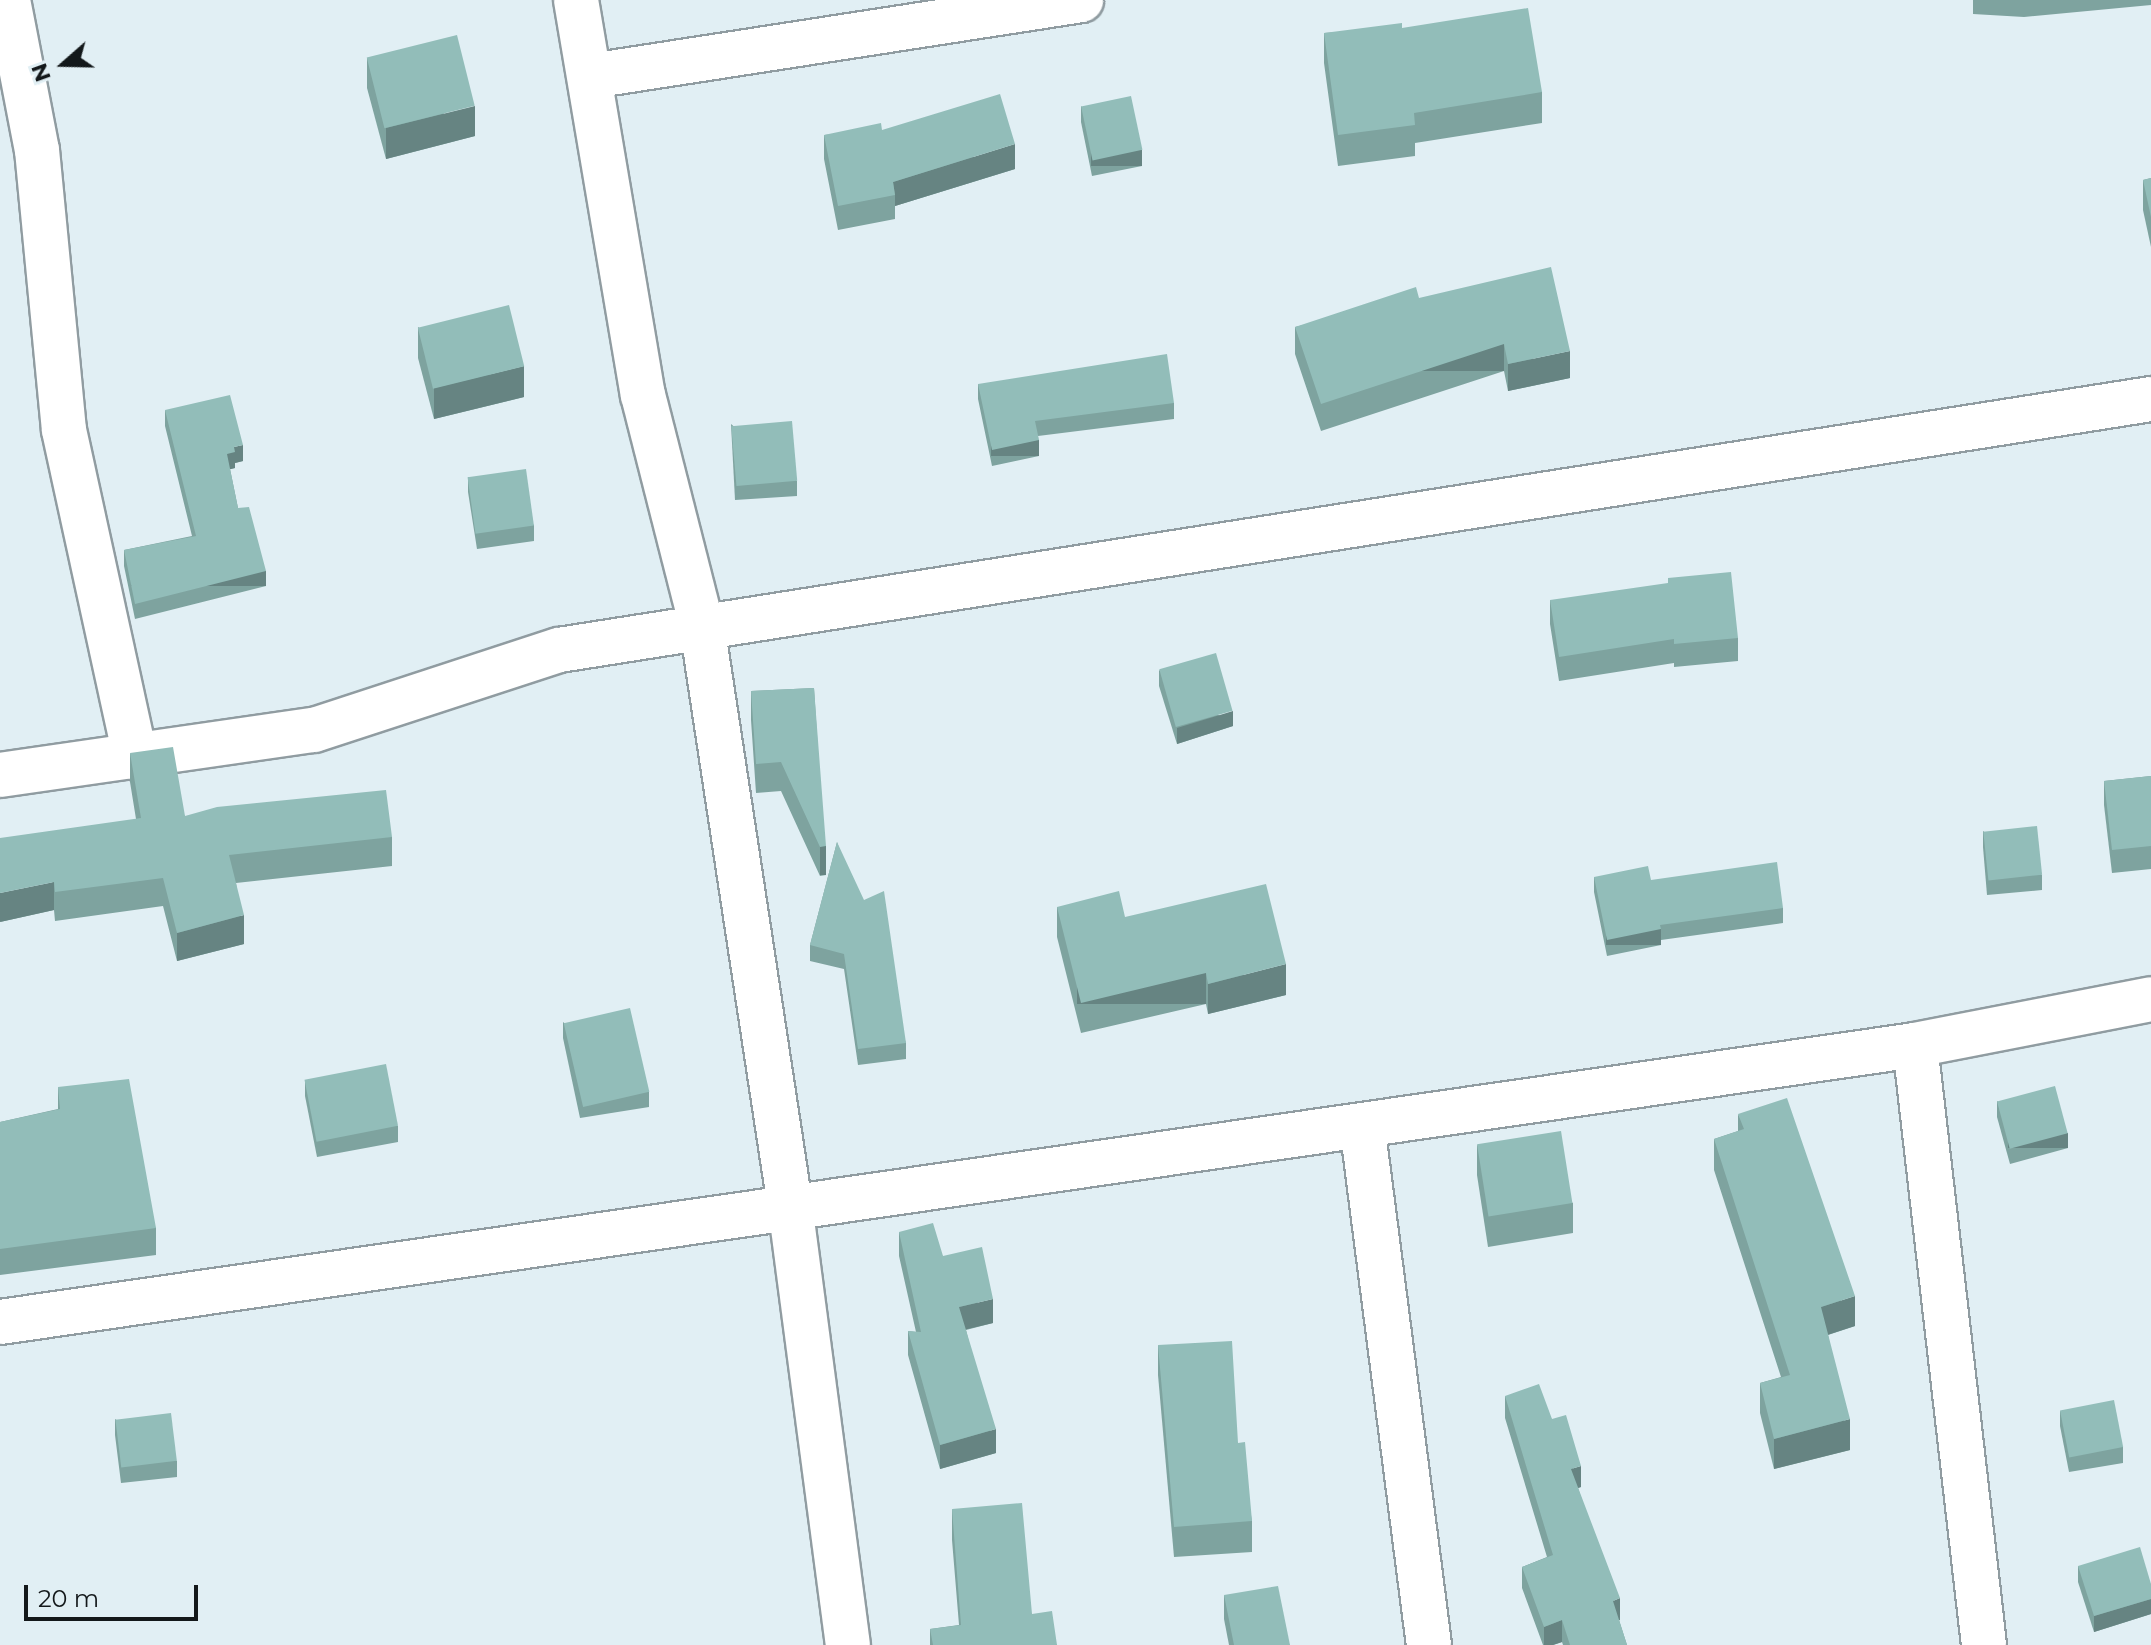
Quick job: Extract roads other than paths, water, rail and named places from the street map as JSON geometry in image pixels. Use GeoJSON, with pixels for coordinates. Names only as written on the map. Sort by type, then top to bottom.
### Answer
{"type":"FeatureCollection","features":[{"type":"Feature","properties":{"kind":"street"},"geometry":{"type":"LineString","coordinates":[[8,0],[37,150],[64,430],[135,757]]}},
{"type":"Feature","properties":{"kind":"street"},"geometry":{"type":"LineString","coordinates":[[576,0],[643,395],[702,626],[790,1205],[848,1645]]}},
{"type":"Feature","properties":{"kind":"street"},"geometry":{"type":"LineString","coordinates":[[591,76],[1081,0]]}},
{"type":"Feature","properties":{"kind":"street"},"geometry":{"type":"LineString","coordinates":[[0,775],[314,730],[559,650],[2151,399]]}},
{"type":"Feature","properties":{"kind":"street"},"geometry":{"type":"LineString","coordinates":[[0,1322],[790,1205],[1915,1045],[2151,999]]}},
{"type":"Feature","properties":{"kind":"street"},"geometry":{"type":"LineString","coordinates":[[1915,1045],[1984,1645]]}},
{"type":"Feature","properties":{"kind":"street"},"geometry":{"type":"LineString","coordinates":[[1362,1125],[1429,1645]]}}]}
